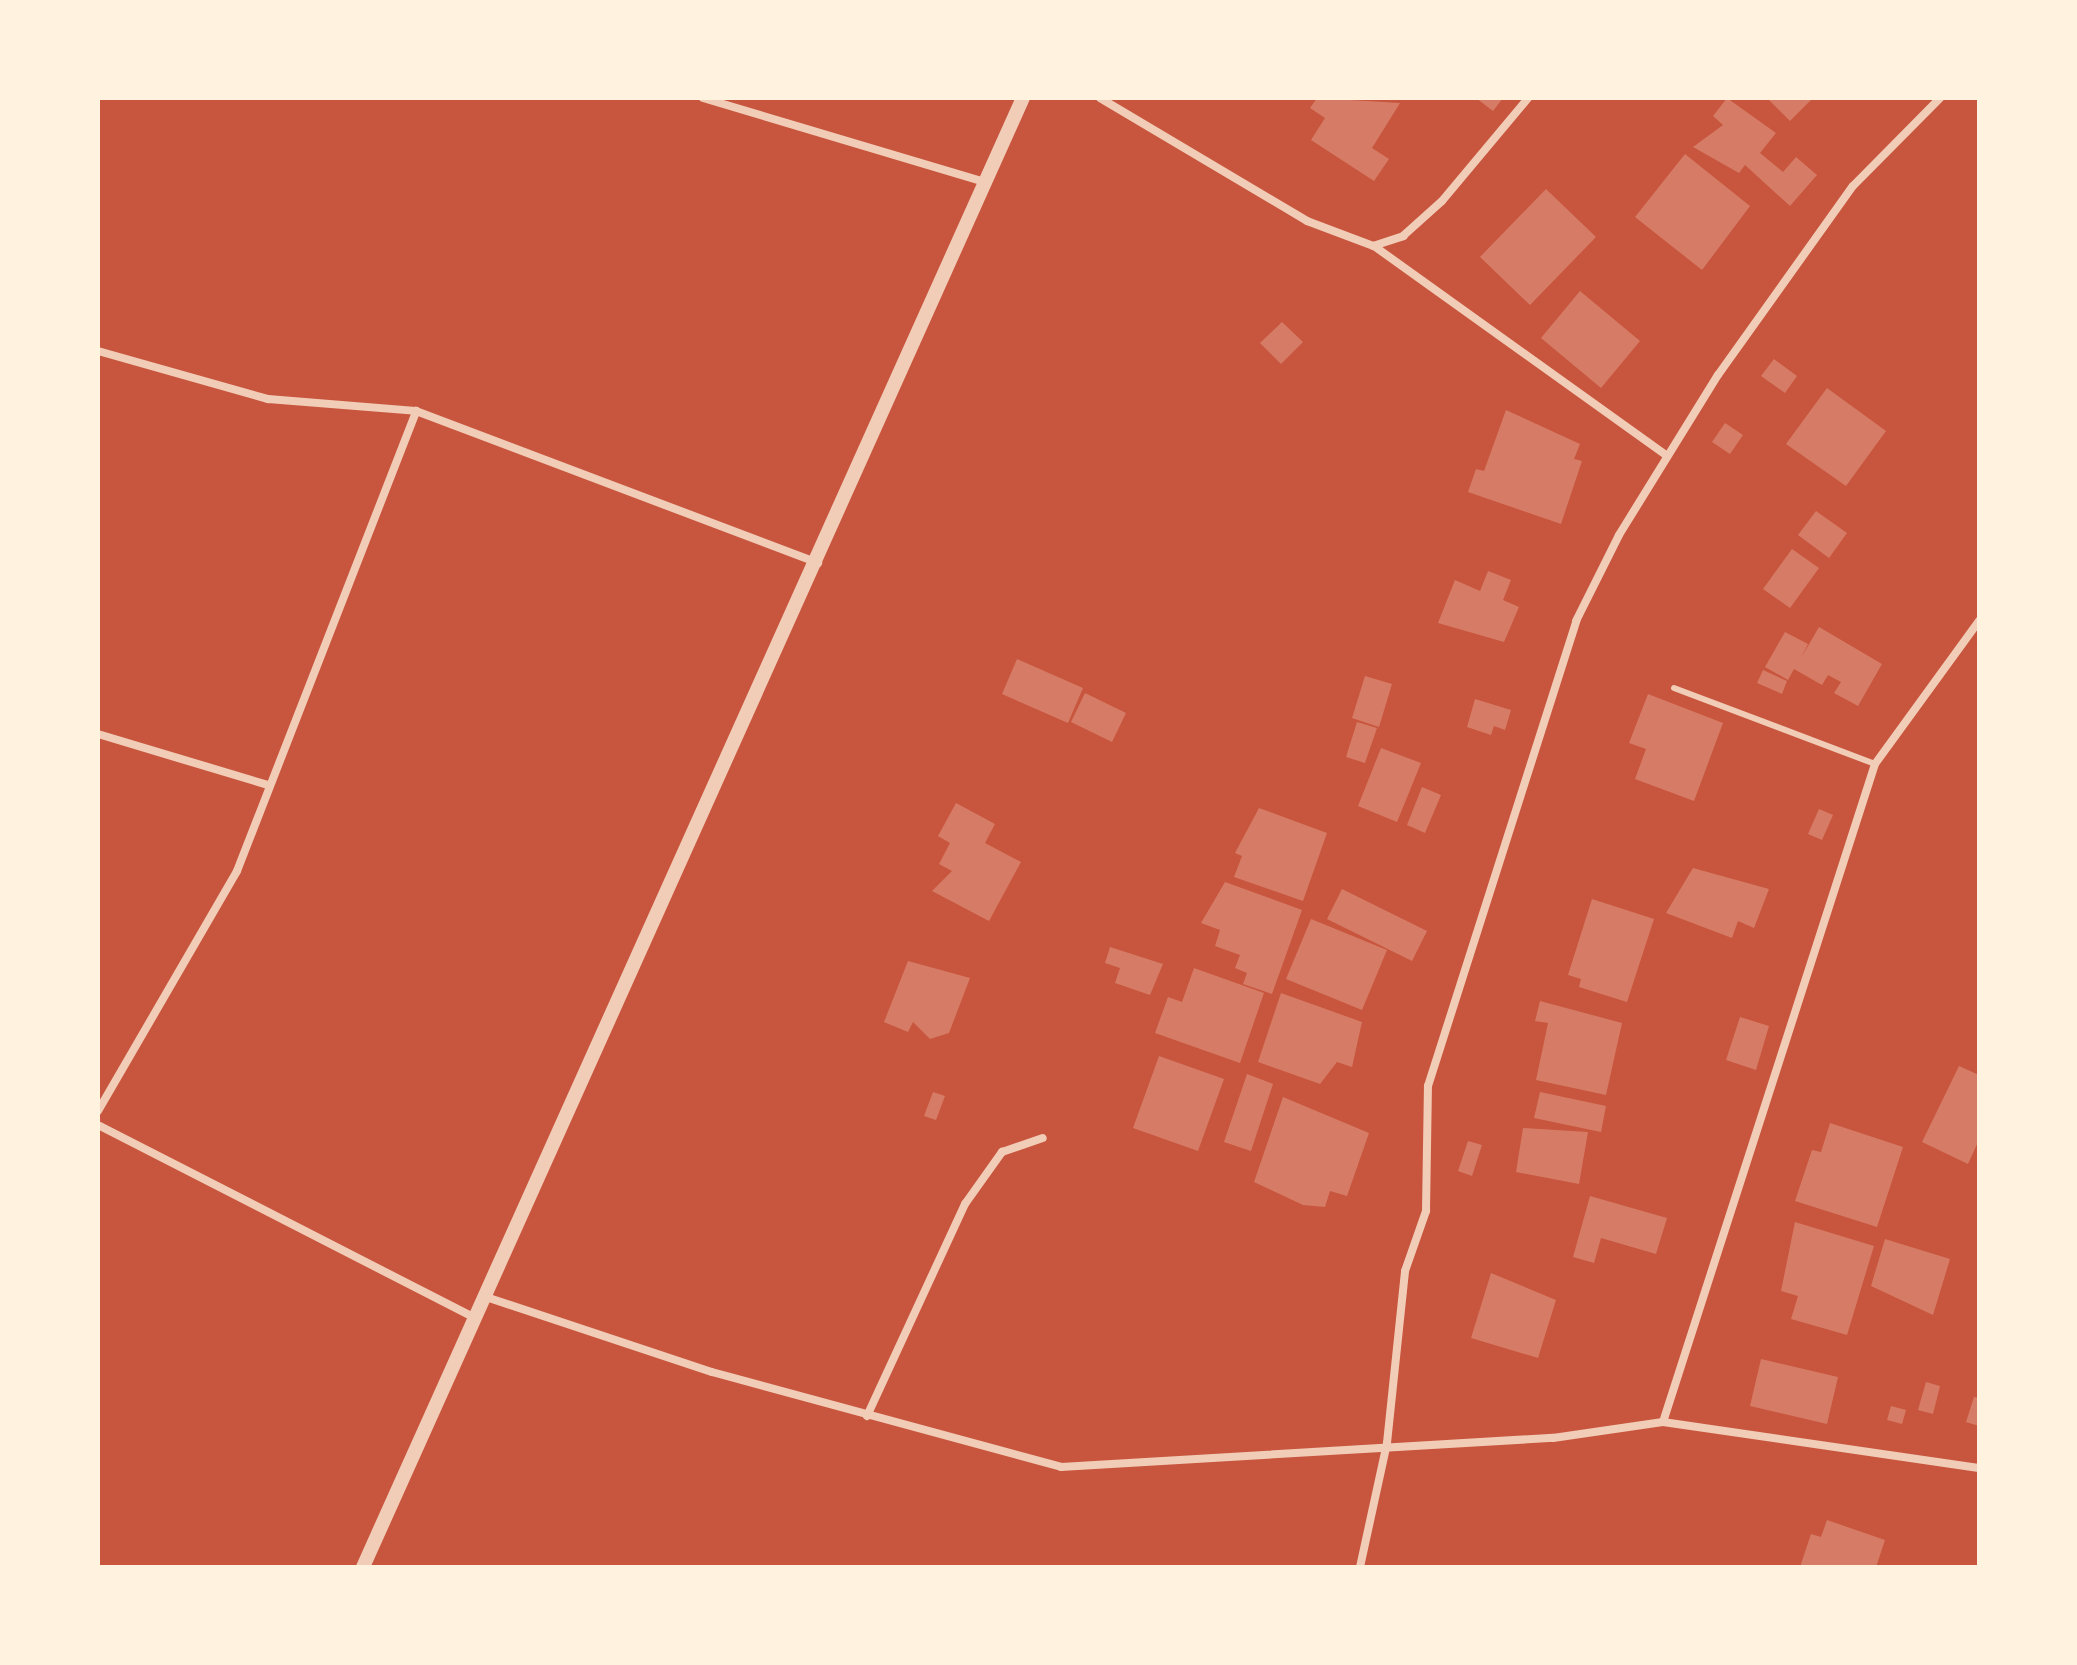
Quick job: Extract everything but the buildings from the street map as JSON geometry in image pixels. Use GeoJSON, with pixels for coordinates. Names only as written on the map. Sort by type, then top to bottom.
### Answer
{"type":"FeatureCollection","features":[{"type":"Feature","properties":{"kind":"street"},"geometry":{"type":"LineString","coordinates":[[703,98],[981,181]]}},
{"type":"Feature","properties":{"kind":"street"},"geometry":{"type":"LineString","coordinates":[[363,1567],[480,1295],[818,563],[981,181],[1023,98]]}},
{"type":"Feature","properties":{"kind":"street"},"geometry":{"type":"LineString","coordinates":[[1100,98],[1307,221],[1373,246],[1666,455]]}},
{"type":"Feature","properties":{"kind":"street"},"geometry":{"type":"LineString","coordinates":[[1373,246],[1403,236],[1442,201],[1528,98]]}},
{"type":"Feature","properties":{"kind":"street"},"geometry":{"type":"LineString","coordinates":[[1360,1567],[1387,1443],[1405,1271],[1426,1211],[1428,1086],[1576,621],[1666,455],[1853,186],[1940,98]]}},
{"type":"Feature","properties":{"kind":"street"},"geometry":{"type":"LineString","coordinates":[[98,351],[268,399],[416,411],[818,563]]}},
{"type":"Feature","properties":{"kind":"street"},"geometry":{"type":"LineString","coordinates":[[98,1111],[209,930],[416,411]]}},
{"type":"Feature","properties":{"kind":"street"},"geometry":{"type":"LineString","coordinates":[[1663,1422],[1875,764],[1979,621]]}},
{"type":"Feature","properties":{"kind":"street"},"geometry":{"type":"LineString","coordinates":[[98,734],[268,785]]}},
{"type":"Feature","properties":{"kind":"street"},"geometry":{"type":"LineString","coordinates":[[98,1125],[471,1316]]}},
{"type":"Feature","properties":{"kind":"street"},"geometry":{"type":"LineString","coordinates":[[867,1416],[965,1204],[1002,1152],[1043,1138]]}},
{"type":"Feature","properties":{"kind":"street"},"geometry":{"type":"LineString","coordinates":[[480,1295],[867,1416],[1092,1469],[1387,1443],[1553,1438],[1663,1422],[1979,1468]]}},
{"type":"Feature","properties":{"kind":"lane"},"geometry":{"type":"LineString","coordinates":[[1674,688],[1875,764]]}}]}
